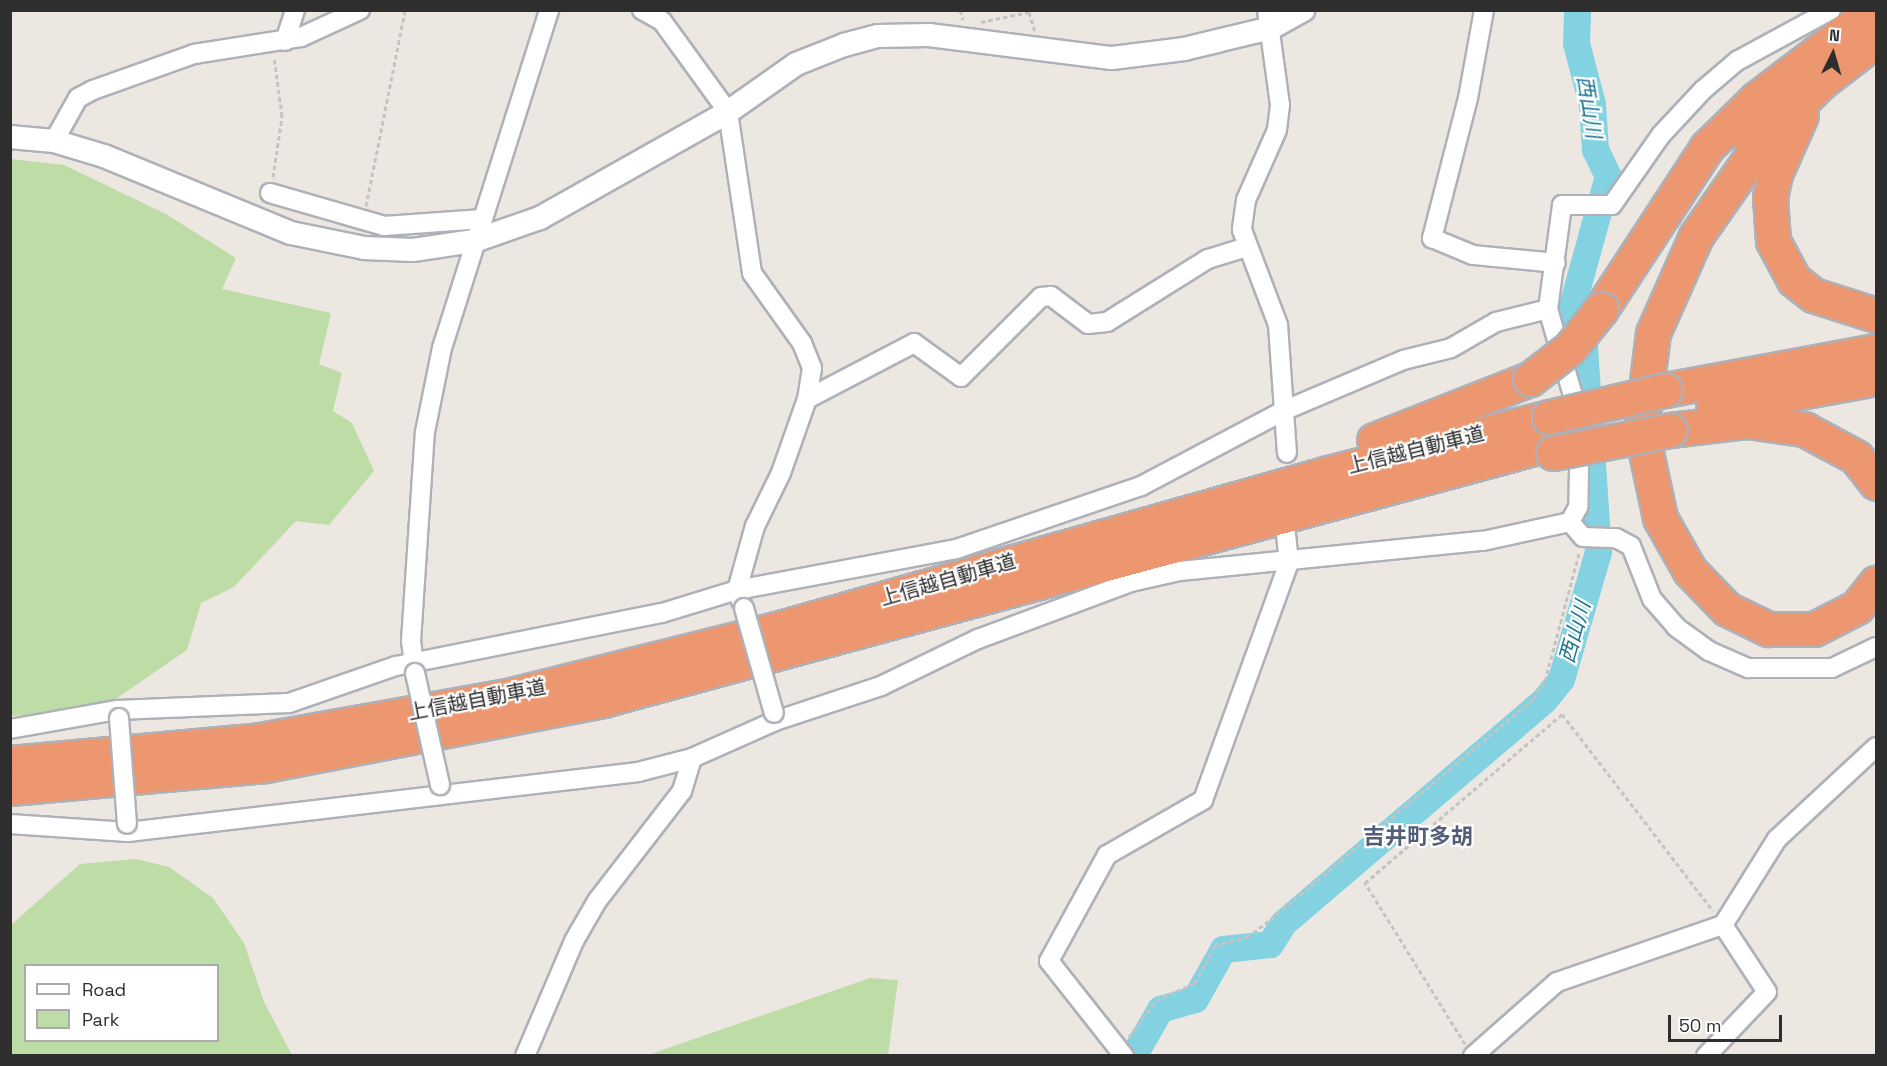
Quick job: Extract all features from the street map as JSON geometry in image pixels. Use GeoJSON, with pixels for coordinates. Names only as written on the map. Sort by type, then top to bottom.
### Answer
{"type":"FeatureCollection","features":[{"type":"Feature","properties":{"kind":"highway"},"geometry":{"type":"LineString","coordinates":[[1077,543],[1441,417],[1530,379],[1570,348],[1601,309],[1707,147],[1796,69],[1873,10]]}},
{"type":"Feature","properties":{"kind":"highway"},"geometry":{"type":"LineString","coordinates":[[1876,40],[1849,60],[1763,140],[1696,236],[1653,333],[1641,429],[1660,518],[1690,571],[1726,609],[1768,629],[1814,629],[1857,607],[1876,583]]}},
{"type":"Feature","properties":{"kind":"highway"},"geometry":{"type":"LineString","coordinates":[[1849,60],[1794,125],[1774,174],[1769,221],[1781,262],[1794,280],[1838,306],[1876,315]]}},
{"type":"Feature","properties":{"kind":"highway"},"geometry":{"type":"LineString","coordinates":[[1796,69],[1704,187],[1660,262],[1627,357],[1624,448],[1635,506],[1660,561],[1718,628],[1766,650],[1793,652],[1844,640],[1876,616]]}},
{"type":"Feature","properties":{"kind":"highway","name":"上信越自動車道"},"geometry":{"type":"LineString","coordinates":[[1668,412],[1876,351]]}},
{"type":"Feature","properties":{"kind":"highway","name":"上信越自動車道"},"geometry":{"type":"LineString","coordinates":[[10,763],[254,741],[511,695],[765,632],[1077,543],[1668,412],[1876,378]]}},
{"type":"Feature","properties":{"kind":"highway"},"geometry":{"type":"LineString","coordinates":[[1668,412],[1804,429],[1856,457],[1876,483]]}},
{"type":"Feature","properties":{"kind":"highway","name":"上信越自動車道"},"geometry":{"type":"LineString","coordinates":[[10,788],[266,765],[522,717],[787,653],[1552,438]]}},
{"type":"Feature","properties":{"kind":"street"},"geometry":{"type":"LineString","coordinates":[[285,41],[295,10]]}},
{"type":"Feature","properties":{"kind":"street"},"geometry":{"type":"LineString","coordinates":[[54,141],[78,98],[93,90],[194,54],[285,41],[331,27],[360,10]]}},
{"type":"Feature","properties":{"kind":"street"},"geometry":{"type":"LineString","coordinates":[[440,789],[411,640],[425,432],[474,241],[549,10]]}},
{"type":"Feature","properties":{"kind":"street"},"geometry":{"type":"LineString","coordinates":[[642,10],[666,16],[728,112],[747,254],[765,296],[802,343],[812,368],[807,399],[755,526],[737,590],[774,717]]}},
{"type":"Feature","properties":{"kind":"street"},"geometry":{"type":"LineString","coordinates":[[10,137],[54,141],[291,233],[364,248],[413,250],[474,241],[540,218],[728,112],[796,64],[878,36],[929,35],[1112,58],[1184,49],[1269,19],[1303,10]]}},
{"type":"Feature","properties":{"kind":"street"},"geometry":{"type":"LineString","coordinates":[[1484,10],[1468,98],[1432,238],[1473,255],[1556,262]]}},
{"type":"Feature","properties":{"kind":"street"},"geometry":{"type":"LineString","coordinates":[[10,824],[127,828],[440,789],[638,772],[692,758],[774,717],[881,686],[978,639],[1131,582],[1180,571],[1289,563],[1348,552],[1483,541],[1570,522],[1578,507],[1572,392],[1548,309],[1562,205],[1612,205],[1661,135],[1703,90],[1737,61],[1831,10]]}},
{"type":"Feature","properties":{"kind":"street"},"geometry":{"type":"LineString","coordinates":[[1269,19],[1280,105],[1277,130],[1241,217],[1247,247],[1278,325],[1287,453]]}},
{"type":"Feature","properties":{"kind":"street"},"geometry":{"type":"LineString","coordinates":[[270,193],[384,226],[431,227],[483,219]]}},
{"type":"Feature","properties":{"kind":"street"},"geometry":{"type":"LineString","coordinates":[[807,399],[914,343],[961,377],[1041,297],[1051,296],[1088,324],[1107,322],[1208,259],[1247,247]]}},
{"type":"Feature","properties":{"kind":"street"},"geometry":{"type":"LineString","coordinates":[[10,729],[118,714],[289,703],[378,672],[416,670],[662,613],[737,590],[957,549],[1018,531],[1141,486],[1283,411],[1402,360],[1451,348],[1496,322],[1548,309]]}},
{"type":"Feature","properties":{"kind":"street"},"geometry":{"type":"LineString","coordinates":[[1570,522],[1583,537],[1616,538],[1630,546],[1652,599],[1676,627],[1709,651],[1748,668],[1832,668],[1876,647]]}},
{"type":"Feature","properties":{"kind":"street"},"geometry":{"type":"LineString","coordinates":[[1122,1053],[1049,961],[1107,855],[1203,800],[1289,563],[1286,532]]}},
{"type":"Feature","properties":{"kind":"street"},"geometry":{"type":"LineString","coordinates":[[118,714],[127,828]]}},
{"type":"Feature","properties":{"kind":"street"},"geometry":{"type":"LineString","coordinates":[[1472,1056],[1557,982],[1723,925],[1777,839],[1876,747]]}},
{"type":"Feature","properties":{"kind":"street"},"geometry":{"type":"LineString","coordinates":[[525,1056],[574,942],[597,901],[682,791],[692,758]]}},
{"type":"Feature","properties":{"kind":"street"},"geometry":{"type":"LineString","coordinates":[[1706,1056],[1767,992],[1723,925]]}},
{"type":"Feature","properties":{"kind":"path"},"geometry":{"type":"LineString","coordinates":[[363,220],[405,10]]}},
{"type":"Feature","properties":{"kind":"path"},"geometry":{"type":"LineString","coordinates":[[975,23],[1029,12],[1035,17],[1036,50]]}},
{"type":"Feature","properties":{"kind":"path"},"geometry":{"type":"LineString","coordinates":[[270,193],[282,116],[273,73],[275,49],[285,41]]}},
{"type":"Feature","properties":{"kind":"path"},"geometry":{"type":"LineString","coordinates":[[1122,1053],[1156,1000],[1195,983],[1215,945],[1248,937],[1265,924],[1533,699],[1545,681],[1583,537]]}},
{"type":"Feature","properties":{"kind":"path"},"geometry":{"type":"LineString","coordinates":[[1472,1056],[1365,883],[1562,714],[1723,925]]}},
{"type":"Feature","properties":{"kind":"green space"},"geometry":{"type":"Polygon","coordinates":[[[10,159],[64,165],[166,214],[236,258],[222,289],[331,313],[319,364],[342,373],[333,411],[352,423],[374,471],[329,525],[296,521],[234,587],[201,603],[187,650],[98,711],[11,716],[10,159]]]}},
{"type":"Feature","properties":{"kind":"green space"},"geometry":{"type":"Polygon","coordinates":[[[136,859],[169,867],[213,898],[244,943],[264,1002],[292,1055],[11,1055],[11,925],[80,864],[136,859]]]}},
{"type":"Feature","properties":{"kind":"green space"},"geometry":{"type":"Polygon","coordinates":[[[870,978],[898,980],[888,1055],[648,1055],[870,978]]]}},
{"type":"Feature","properties":{"kind":"waterway","name":"西山川"},"geometry":{"type":"LineString","coordinates":[[1133,1056],[1160,1009],[1195,999],[1223,949],[1270,944],[1283,923],[1544,700],[1561,679],[1598,552],[1584,347],[1571,309],[1608,176],[1595,149],[1592,104],[1576,43],[1577,10]]}},
{"type":"Feature","properties":{"kind":"district","name":"吉井町多胡"},"geometry":{"type":"Point","coordinates":[1418,837]}}]}
